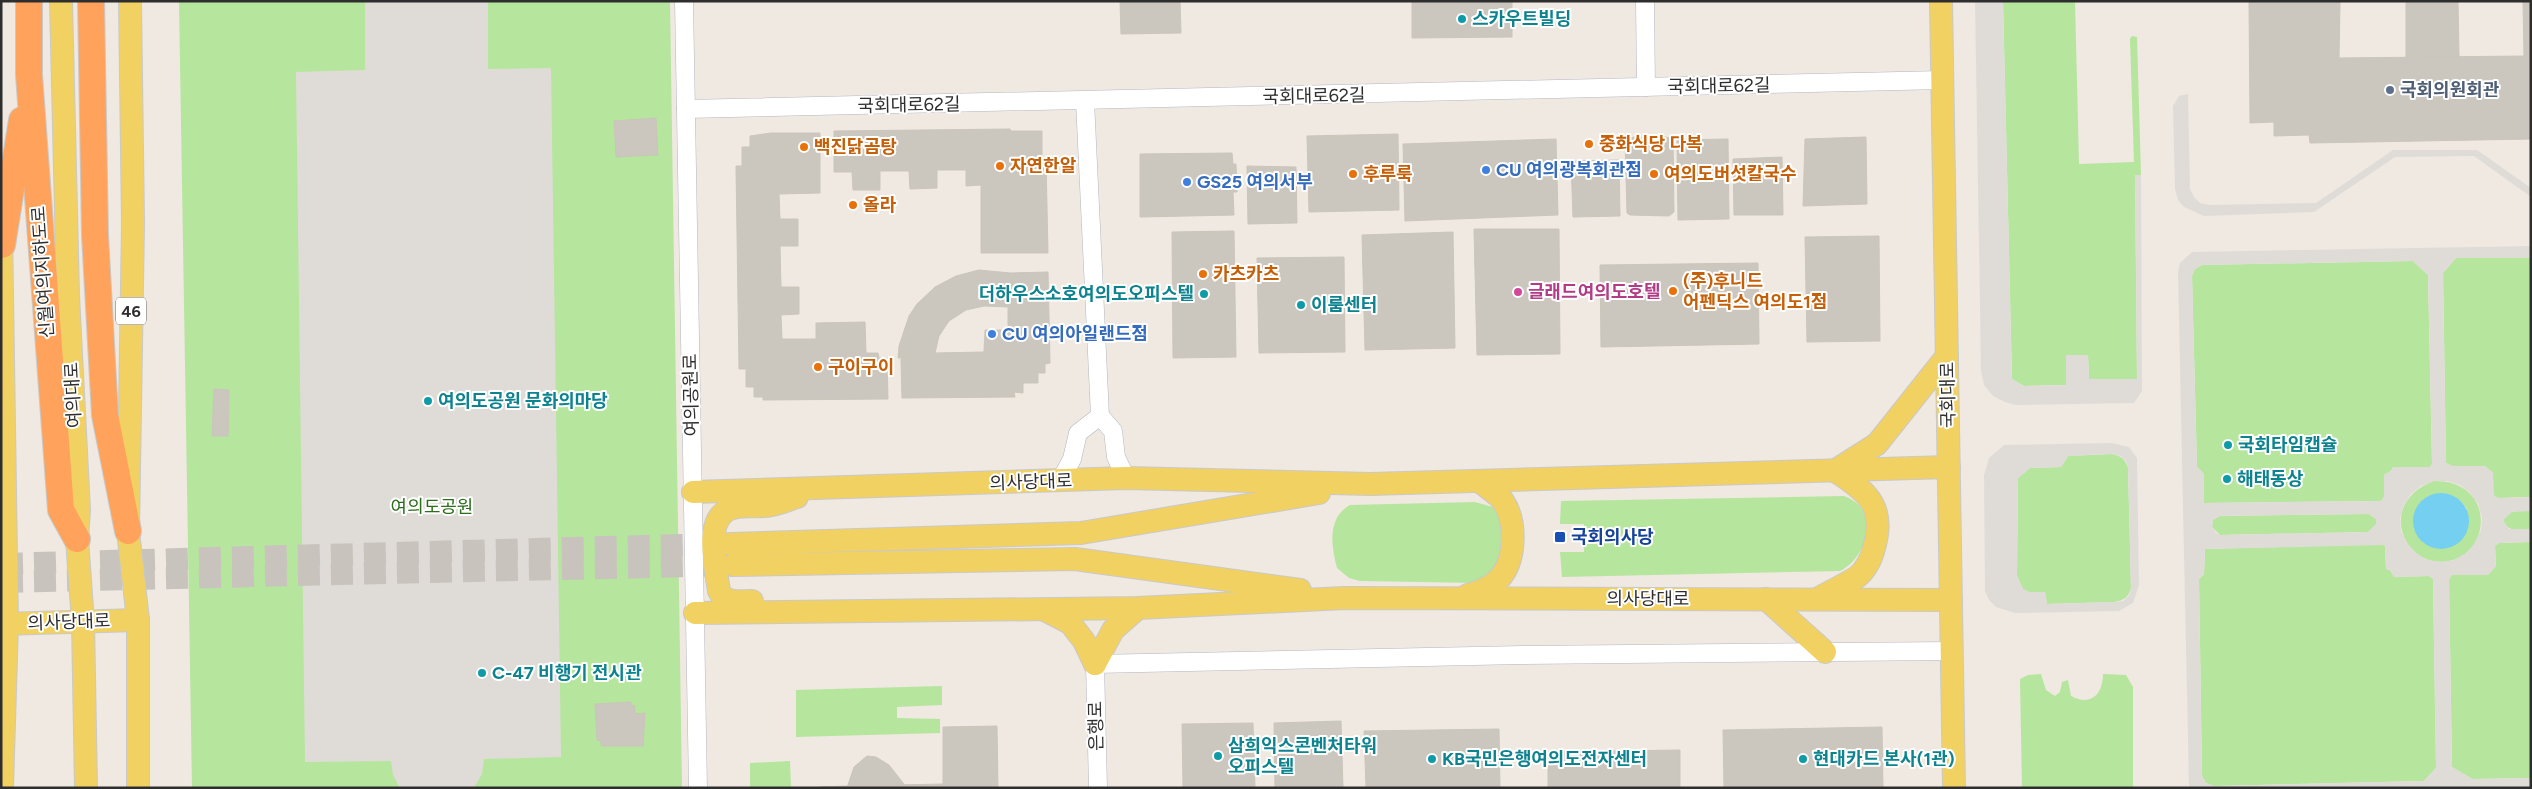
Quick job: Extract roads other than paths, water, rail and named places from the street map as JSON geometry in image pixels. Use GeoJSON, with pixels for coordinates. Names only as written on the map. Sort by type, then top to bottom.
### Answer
{"type":"FeatureCollection","features":[{"type":"Feature","properties":{"kind":"highway","name":"신월여의지하도로"},"geometry":{"type":"LineString","coordinates":[[29,1],[29,75],[61,510],[77,539]]}},
{"type":"Feature","properties":{"kind":"highway"},"geometry":{"type":"LineString","coordinates":[[91,1],[95,235],[105,415],[128,531]]}},
{"type":"Feature","properties":{"kind":"highway"},"geometry":{"type":"LineString","coordinates":[[2,234],[29,75]]}},
{"type":"Feature","properties":{"kind":"main road","name":"여의대로"},"geometry":{"type":"LineString","coordinates":[[61,1],[68,295],[79,510],[77,539],[83,622],[86,788]]}},
{"type":"Feature","properties":{"kind":"main road","name":"46"},"geometry":{"type":"LineString","coordinates":[[130,1],[132,224],[128,531],[138,620],[138,788]]}},
{"type":"Feature","properties":{"kind":"main road","name":"국회대로"},"geometry":{"type":"LineString","coordinates":[[1942,1],[1954,788]]}},
{"type":"Feature","properties":{"kind":"main road"},"geometry":{"type":"LineString","coordinates":[[2,234],[4,449],[2,788]]}},
{"type":"Feature","properties":{"kind":"main road"},"geometry":{"type":"LineString","coordinates":[[1816,599],[1858,576],[1872,557],[1879,530],[1879,515],[1868,496],[1836,470],[1877,444],[1947,356]]}},
{"type":"Feature","properties":{"kind":"main road","name":"의사당대로"},"geometry":{"type":"LineString","coordinates":[[693,492],[1126,478],[1370,484],[1949,467]]}},
{"type":"Feature","properties":{"kind":"main road"},"geometry":{"type":"LineString","coordinates":[[1460,598],[1484,591],[1500,578],[1510,560],[1513,538],[1510,516],[1503,500],[1479,481]]}},
{"type":"Feature","properties":{"kind":"main road","name":"의사당대로"},"geometry":{"type":"LineString","coordinates":[[1345,598],[1234,580],[1075,559],[732,554],[1081,533],[1370,484]]}},
{"type":"Feature","properties":{"kind":"main road"},"geometry":{"type":"LineString","coordinates":[[825,611],[764,600],[731,601],[726,599],[719,591],[714,553],[715,523],[724,512],[731,508],[765,506],[829,488]]}},
{"type":"Feature","properties":{"kind":"main road","name":"의사당대로"},"geometry":{"type":"LineString","coordinates":[[695,613],[1138,608],[1345,598],[1951,600]]}},
{"type":"Feature","properties":{"kind":"main road"},"geometry":{"type":"LineString","coordinates":[[1766,599],[1825,652]]}},
{"type":"Feature","properties":{"kind":"main road"},"geometry":{"type":"LineString","coordinates":[[1095,664],[1113,630],[1138,608]]}},
{"type":"Feature","properties":{"kind":"main road"},"geometry":{"type":"LineString","coordinates":[[1044,609],[1070,623],[1084,641],[1095,664]]}},
{"type":"Feature","properties":{"kind":"main road","name":"의사당대로"},"geometry":{"type":"LineString","coordinates":[[4,624],[138,620]]}},
{"type":"Feature","properties":{"kind":"street","name":"여의공원로"},"geometry":{"type":"LineString","coordinates":[[684,1],[698,788]]}},
{"type":"Feature","properties":{"kind":"street"},"geometry":{"type":"LineString","coordinates":[[1645,1],[1646,88]]}},
{"type":"Feature","properties":{"kind":"street","name":"국회대로62길"},"geometry":{"type":"LineString","coordinates":[[686,110],[1943,80]]}},
{"type":"Feature","properties":{"kind":"street"},"geometry":{"type":"LineString","coordinates":[[1085,101],[1100,411],[1113,431],[1116,457],[1126,478]]}},
{"type":"Feature","properties":{"kind":"street"},"geometry":{"type":"LineString","coordinates":[[1060,481],[1072,459],[1078,433],[1100,411]]}},
{"type":"Feature","properties":{"kind":"street"},"geometry":{"type":"LineString","coordinates":[[1095,664],[1522,655],[1952,652]]}},
{"type":"Feature","properties":{"kind":"street","name":"은행로"},"geometry":{"type":"LineString","coordinates":[[1095,664],[1098,788]]}},
{"type":"Feature","properties":{"kind":"water"},"geometry":{"type":"Polygon","coordinates":[[[2441,493],[2452,495],[2461,501],[2467,510],[2469,521],[2467,532],[2461,541],[2452,547],[2441,549],[2430,547],[2421,541],[2415,532],[2413,521],[2415,510],[2421,501],[2430,495],[2441,493]]]}},
{"type":"Feature","properties":{"kind":"tunnel"},"geometry":{"type":"LineString","coordinates":[[1,564],[714,544]]}},
{"type":"Feature","properties":{"kind":"tunnel"},"geometry":{"type":"LineString","coordinates":[[1,582],[733,565]]}},
{"type":"Feature","properties":{"kind":"place","name":"스카우트빌딩"},"geometry":{"type":"Point","coordinates":[1462,19]}},
{"type":"Feature","properties":{"kind":"place","name":"국회의원회관"},"geometry":{"type":"Point","coordinates":[2390,90]}},
{"type":"Feature","properties":{"kind":"place","name":"중화식당 다복"},"geometry":{"type":"Point","coordinates":[1589,144]}},
{"type":"Feature","properties":{"kind":"place","name":"백진닭곰탕"},"geometry":{"type":"Point","coordinates":[804,147]}},
{"type":"Feature","properties":{"kind":"place","name":"자연한알"},"geometry":{"type":"Point","coordinates":[1000,166]}},
{"type":"Feature","properties":{"kind":"place","name":"CU 여의광복회관점"},"geometry":{"type":"Point","coordinates":[1486,170]}},
{"type":"Feature","properties":{"kind":"place","name":"후루룩"},"geometry":{"type":"Point","coordinates":[1353,174]}},
{"type":"Feature","properties":{"kind":"place","name":"여의도버섯칼국수"},"geometry":{"type":"Point","coordinates":[1654,174]}},
{"type":"Feature","properties":{"kind":"place","name":"GS25 여의서부"},"geometry":{"type":"Point","coordinates":[1187,182]}},
{"type":"Feature","properties":{"kind":"place","name":"올라"},"geometry":{"type":"Point","coordinates":[853,205]}},
{"type":"Feature","properties":{"kind":"place","name":"카츠카츠"},"geometry":{"type":"Point","coordinates":[1203,274]}},
{"type":"Feature","properties":{"kind":"place","name":"(주)후니드 어펜딕스 여의도1점"},"geometry":{"type":"Point","coordinates":[1673,291]}},
{"type":"Feature","properties":{"kind":"place","name":"글래드여의도호텔"},"geometry":{"type":"Point","coordinates":[1518,292]}},
{"type":"Feature","properties":{"kind":"place","name":"더하우스소호여의도오피스텔"},"geometry":{"type":"Point","coordinates":[1204,294]}},
{"type":"Feature","properties":{"kind":"place","name":"이룸센터"},"geometry":{"type":"Point","coordinates":[1301,305]}},
{"type":"Feature","properties":{"kind":"place","name":"CU 여의아일랜드점"},"geometry":{"type":"Point","coordinates":[992,334]}},
{"type":"Feature","properties":{"kind":"place","name":"구이구이"},"geometry":{"type":"Point","coordinates":[818,367]}},
{"type":"Feature","properties":{"kind":"place","name":"여의도공원 문화의마당"},"geometry":{"type":"Point","coordinates":[428,401]}},
{"type":"Feature","properties":{"kind":"place","name":"국회타임캡슐"},"geometry":{"type":"Point","coordinates":[2228,445]}},
{"type":"Feature","properties":{"kind":"place","name":"해태동상"},"geometry":{"type":"Point","coordinates":[2227,479]}},
{"type":"Feature","properties":{"kind":"place","name":"국회의사당"},"geometry":{"type":"Point","coordinates":[1560,537]}},
{"type":"Feature","properties":{"kind":"place","name":"C-47 비행기 전시관"},"geometry":{"type":"Point","coordinates":[482,673]}},
{"type":"Feature","properties":{"kind":"place","name":"삼희익스콘벤처타워 오피스텔"},"geometry":{"type":"Point","coordinates":[1218,756]}},
{"type":"Feature","properties":{"kind":"place","name":"KB국민은행여의도전자센터"},"geometry":{"type":"Point","coordinates":[1432,759]}},
{"type":"Feature","properties":{"kind":"place","name":"현대카드 본사(1관)"},"geometry":{"type":"Point","coordinates":[1803,759]}},
{"type":"Feature","properties":{"kind":"park label","name":"여의도공원"},"geometry":{"type":"Point","coordinates":[432,507]}}]}
